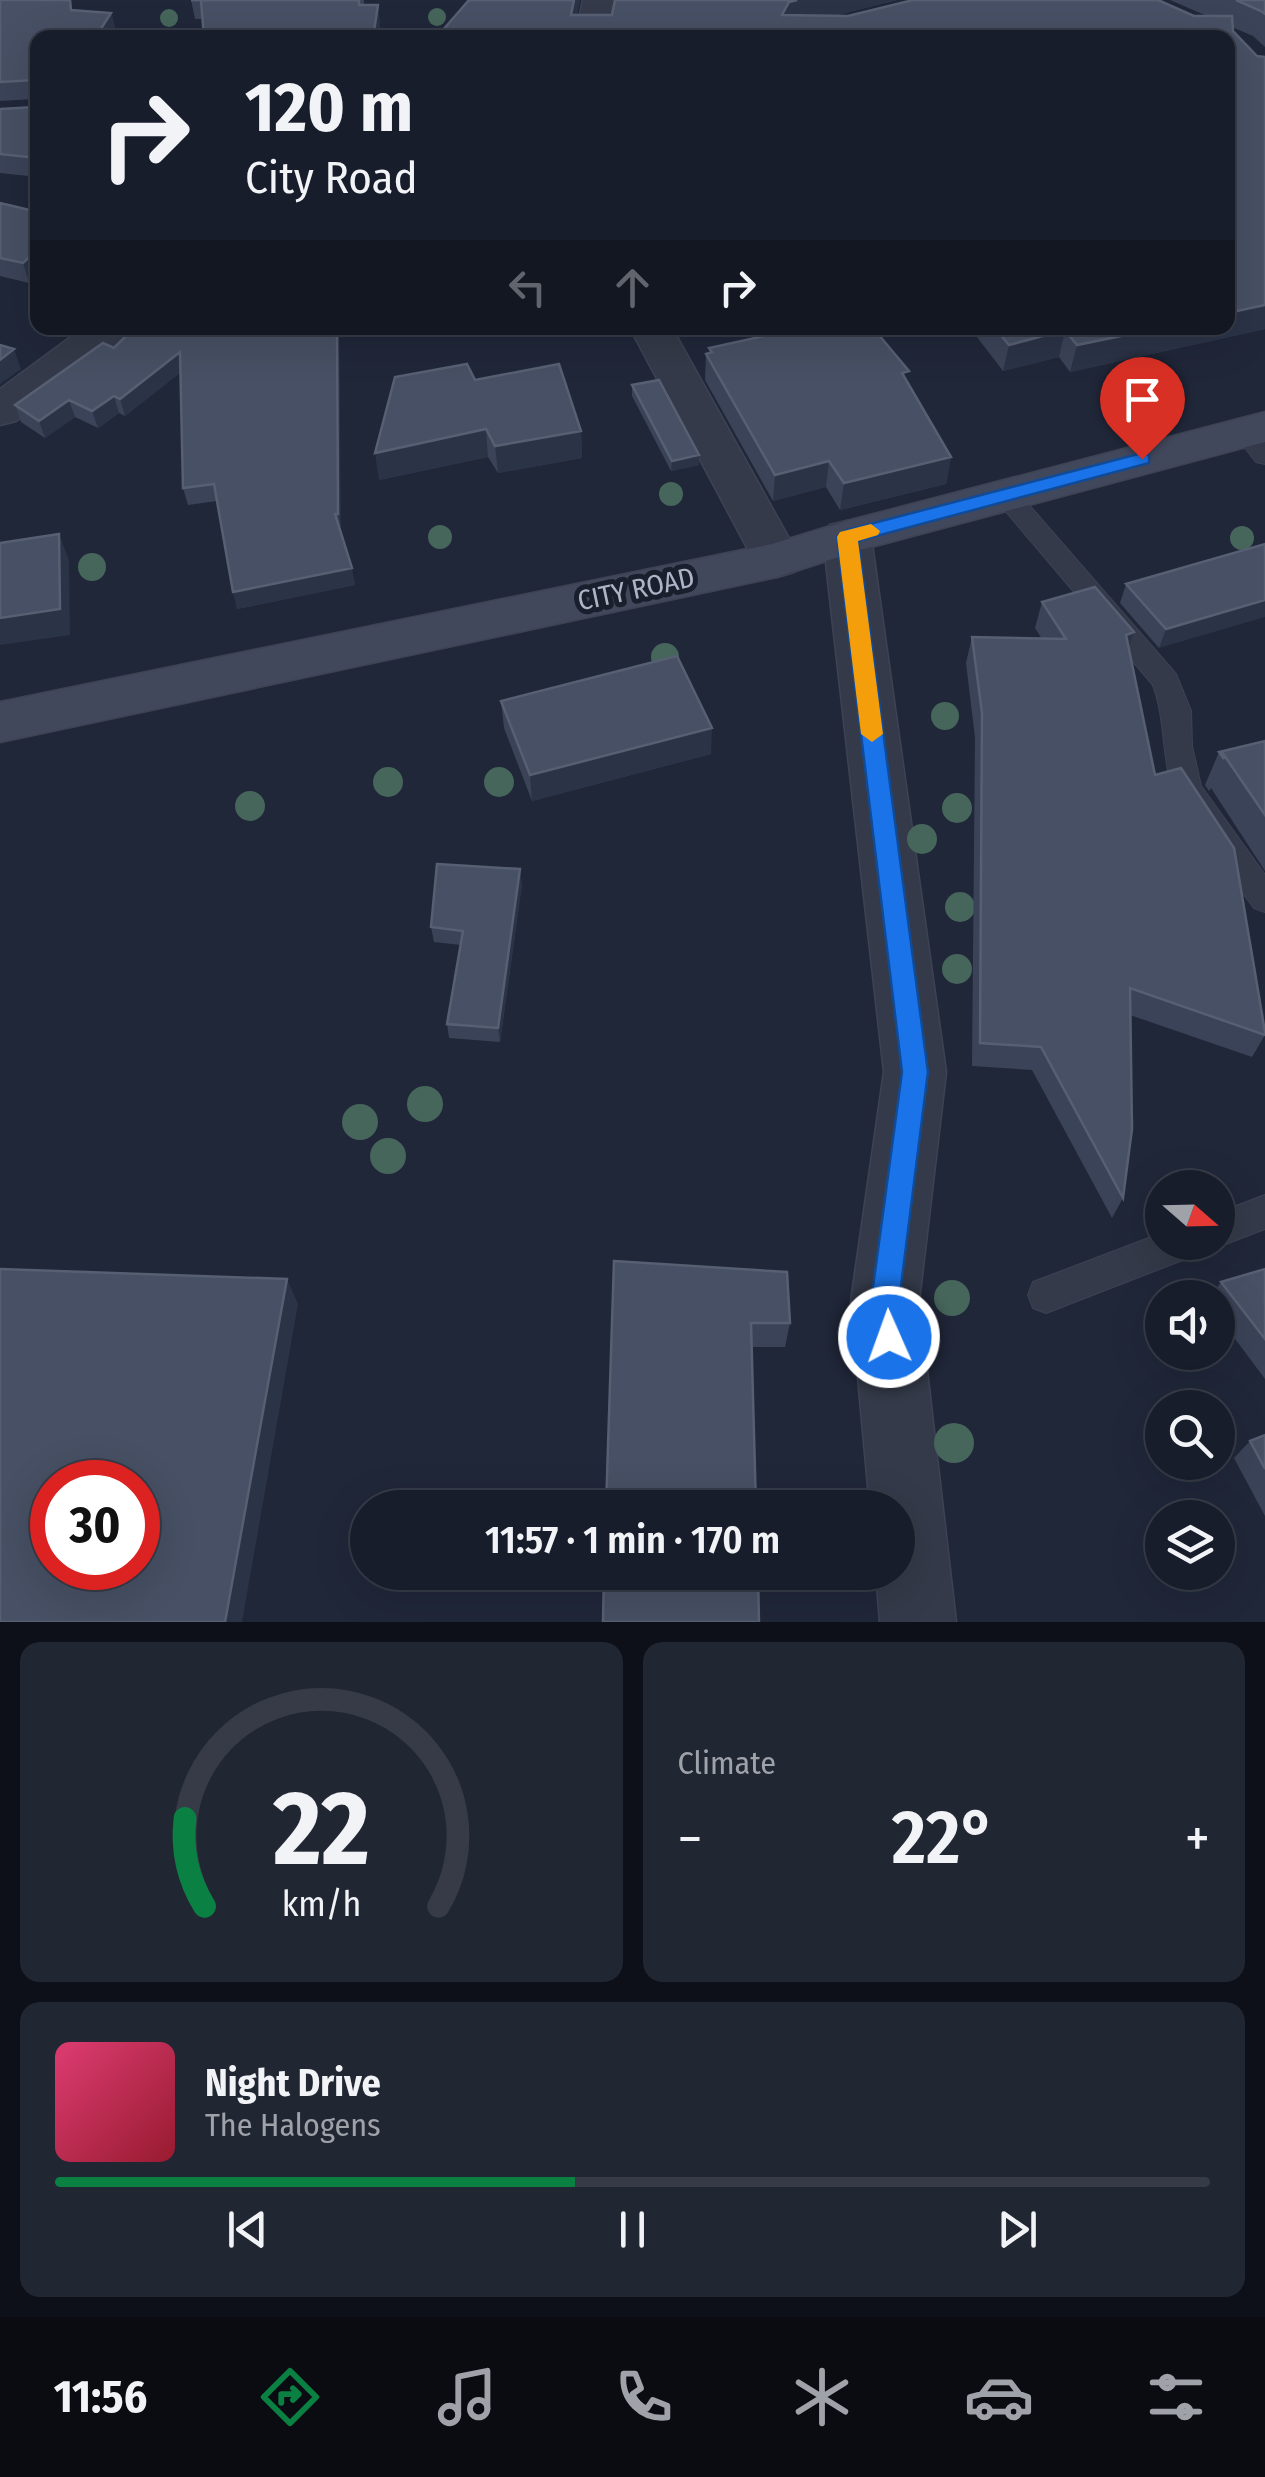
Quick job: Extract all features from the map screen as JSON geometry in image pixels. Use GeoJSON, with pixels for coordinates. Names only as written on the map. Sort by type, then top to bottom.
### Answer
{"type":"FeatureCollection","features":[{"type":"Feature","properties":{"kind":"main road","name":"CITY ROAD"},"geometry":{"type":"LineString","coordinates":[[0,722],[777,560],[847,537],[1006,495],[1258,438]]}},
{"type":"Feature","properties":{"kind":"street"},"geometry":{"type":"LineString","coordinates":[[594,30],[600,0]]}},
{"type":"Feature","properties":{"kind":"street"},"geometry":{"type":"LineString","coordinates":[[0,411],[101,335]]}},
{"type":"Feature","properties":{"kind":"street"},"geometry":{"type":"LineString","coordinates":[[655,335],[777,560]]}},
{"type":"Feature","properties":{"kind":"street"},"geometry":{"type":"LineString","coordinates":[[847,537],[915,1072],[885,1302],[918,1622]]}},
{"type":"Feature","properties":{"kind":"lane"},"geometry":{"type":"LineString","coordinates":[[1006,495],[1166,681],[1177,711],[1177,746],[1187,789],[1265,899]]}},
{"type":"Feature","properties":{"kind":"lane"},"geometry":{"type":"LineString","coordinates":[[1235,1223],[1265,1212]]}},
{"type":"Feature","properties":{"kind":"lane"},"geometry":{"type":"LineString","coordinates":[[1046,1295],[1145,1257]]}},
{"type":"Feature","properties":{"kind":"building"},"geometry":{"type":"Polygon","coordinates":[[[0,0],[70,0],[71,10],[111,13],[100,30],[30,30],[30,80],[0,82],[0,0]]]}},
{"type":"Feature","properties":{"kind":"building"},"geometry":{"type":"Polygon","coordinates":[[[201,0],[359,0],[359,5],[378,5],[374,30],[203,30],[201,0]]]}},
{"type":"Feature","properties":{"kind":"building"},"geometry":{"type":"Polygon","coordinates":[[[469,0],[574,0],[571,15],[612,15],[615,0],[797,0],[789,2],[782,15],[848,16],[913,0],[1158,0],[1194,16],[1232,16],[1233,30],[443,30],[469,0]]]}},
{"type":"Feature","properties":{"kind":"building"},"geometry":{"type":"Polygon","coordinates":[[[1236,0],[1265,0],[1265,14],[1261,11],[1236,0]]]}},
{"type":"Feature","properties":{"kind":"building"},"geometry":{"type":"Polygon","coordinates":[[[1235,33],[1257,56],[1265,57],[1265,305],[1235,311],[1235,33]]]}},
{"type":"Feature","properties":{"kind":"building"},"geometry":{"type":"Polygon","coordinates":[[[30,107],[30,157],[0,154],[0,109],[30,107]]]}},
{"type":"Feature","properties":{"kind":"building"},"geometry":{"type":"Polygon","coordinates":[[[0,203],[30,210],[30,256],[23,263],[0,258],[0,203]]]}},
{"type":"Feature","properties":{"kind":"building"},"geometry":{"type":"Polygon","coordinates":[[[127,335],[337,335],[335,514],[352,568],[233,592],[214,484],[183,488],[180,352],[120,399],[114,396],[92,411],[69,400],[39,421],[15,405],[103,343],[114,348],[127,335]]]}},
{"type":"Feature","properties":{"kind":"building"},"geometry":{"type":"Polygon","coordinates":[[[769,335],[879,335],[909,371],[902,373],[951,457],[844,483],[829,461],[775,475],[706,354],[712,352],[709,348],[769,335]]]}},
{"type":"Feature","properties":{"kind":"building"},"geometry":{"type":"Polygon","coordinates":[[[1001,335],[1046,335],[1009,345],[1001,335]]]}},
{"type":"Feature","properties":{"kind":"building"},"geometry":{"type":"Polygon","coordinates":[[[1069,335],[1126,335],[1077,345],[1069,335]]]}},
{"type":"Feature","properties":{"kind":"building"},"geometry":{"type":"Polygon","coordinates":[[[0,345],[14,349],[0,360],[0,345]]]}},
{"type":"Feature","properties":{"kind":"building"},"geometry":{"type":"Polygon","coordinates":[[[467,364],[475,380],[559,364],[581,431],[495,446],[486,429],[375,453],[395,377],[467,364]]]}},
{"type":"Feature","properties":{"kind":"building"},"geometry":{"type":"Polygon","coordinates":[[[659,380],[699,455],[672,461],[632,385],[659,380]]]}},
{"type":"Feature","properties":{"kind":"building"},"geometry":{"type":"Polygon","coordinates":[[[59,534],[60,609],[0,618],[0,543],[59,534]]]}},
{"type":"Feature","properties":{"kind":"building"},"geometry":{"type":"Polygon","coordinates":[[[1265,544],[1265,600],[1166,629],[1126,584],[1265,544]]]}},
{"type":"Feature","properties":{"kind":"building"},"geometry":{"type":"Polygon","coordinates":[[[1095,587],[1134,632],[1126,635],[1155,775],[1181,768],[1234,848],[1265,1032],[1130,988],[1132,1129],[1123,1198],[1041,1047],[980,1043],[982,713],[972,637],[1066,639],[1042,602],[1095,587]]]}},
{"type":"Feature","properties":{"kind":"building"},"geometry":{"type":"Polygon","coordinates":[[[677,656],[712,728],[530,775],[501,701],[677,656]]]}},
{"type":"Feature","properties":{"kind":"building"},"geometry":{"type":"Polygon","coordinates":[[[1265,741],[1265,815],[1219,752],[1265,741]]]}},
{"type":"Feature","properties":{"kind":"building"},"geometry":{"type":"Polygon","coordinates":[[[437,864],[520,869],[498,1028],[447,1024],[463,931],[431,927],[437,864]]]}},
{"type":"Feature","properties":{"kind":"building"},"geometry":{"type":"Polygon","coordinates":[[[614,1261],[787,1272],[790,1323],[751,1323],[756,1490],[607,1490],[614,1261]]]}},
{"type":"Feature","properties":{"kind":"building"},"geometry":{"type":"Polygon","coordinates":[[[0,1269],[287,1279],[225,1622],[0,1622],[0,1269]]]}},
{"type":"Feature","properties":{"kind":"building"},"geometry":{"type":"Polygon","coordinates":[[[1265,1269],[1265,1339],[1235,1300],[1235,1280],[1228,1280],[1265,1269]]]}},
{"type":"Feature","properties":{"kind":"building"},"geometry":{"type":"Polygon","coordinates":[[[1265,1435],[1265,1469],[1250,1441],[1265,1435]]]}},
{"type":"Feature","properties":{"kind":"building"},"geometry":{"type":"Polygon","coordinates":[[[604,1590],[758,1590],[759,1622],[603,1622],[604,1590]]]}},
{"type":"Feature","properties":{"kind":"slow traffic"},"geometry":{"type":"LineString","coordinates":[[871,531],[847,537],[872,734]]}},
{"type":"Feature","properties":{"kind":"route"},"geometry":{"type":"LineString","coordinates":[[889,1337],[885,1302],[915,1072],[847,537],[1142,459]]}}]}
